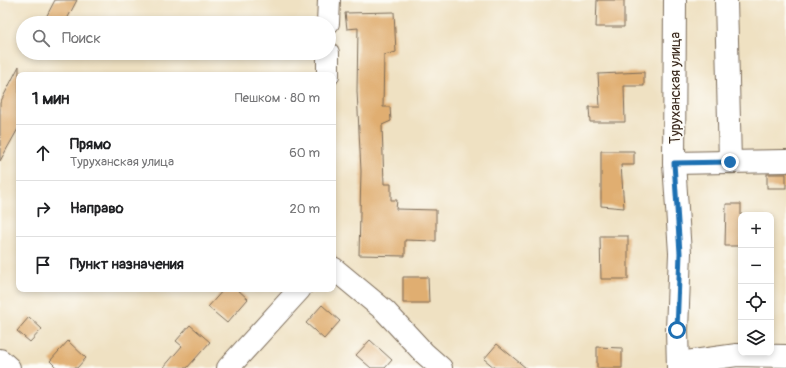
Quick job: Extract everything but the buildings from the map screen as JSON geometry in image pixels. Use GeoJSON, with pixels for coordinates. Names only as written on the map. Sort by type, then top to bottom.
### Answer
{"type":"FeatureCollection","features":[{"type":"Feature","properties":{"kind":"street"},"geometry":{"type":"LineString","coordinates":[[328,16],[329,0]]}},
{"type":"Feature","properties":{"kind":"street","name":"Туруханская улица"},"geometry":{"type":"LineString","coordinates":[[675,0],[674,163],[680,253],[677,330],[678,365]]}},
{"type":"Feature","properties":{"kind":"street"},"geometry":{"type":"LineString","coordinates":[[726,0],[730,162]]}},
{"type":"Feature","properties":{"kind":"street"},"geometry":{"type":"LineString","coordinates":[[328,60],[328,72]]}},
{"type":"Feature","properties":{"kind":"street"},"geometry":{"type":"LineString","coordinates":[[674,163],[786,161]]}},
{"type":"Feature","properties":{"kind":"street"},"geometry":{"type":"LineString","coordinates":[[336,270],[385,311],[424,353],[441,368]]}},
{"type":"Feature","properties":{"kind":"street"},"geometry":{"type":"LineString","coordinates":[[228,368],[297,292]]}},
{"type":"Feature","properties":{"kind":"street"},"geometry":{"type":"LineString","coordinates":[[678,365],[737,355],[786,356]]}},
{"type":"Feature","properties":{"kind":"street"},"geometry":{"type":"LineString","coordinates":[[0,360],[9,368]]}},
{"type":"Feature","properties":{"kind":"route"},"geometry":{"type":"LineString","coordinates":[[677,330],[680,253],[674,163],[730,162]]}}]}
